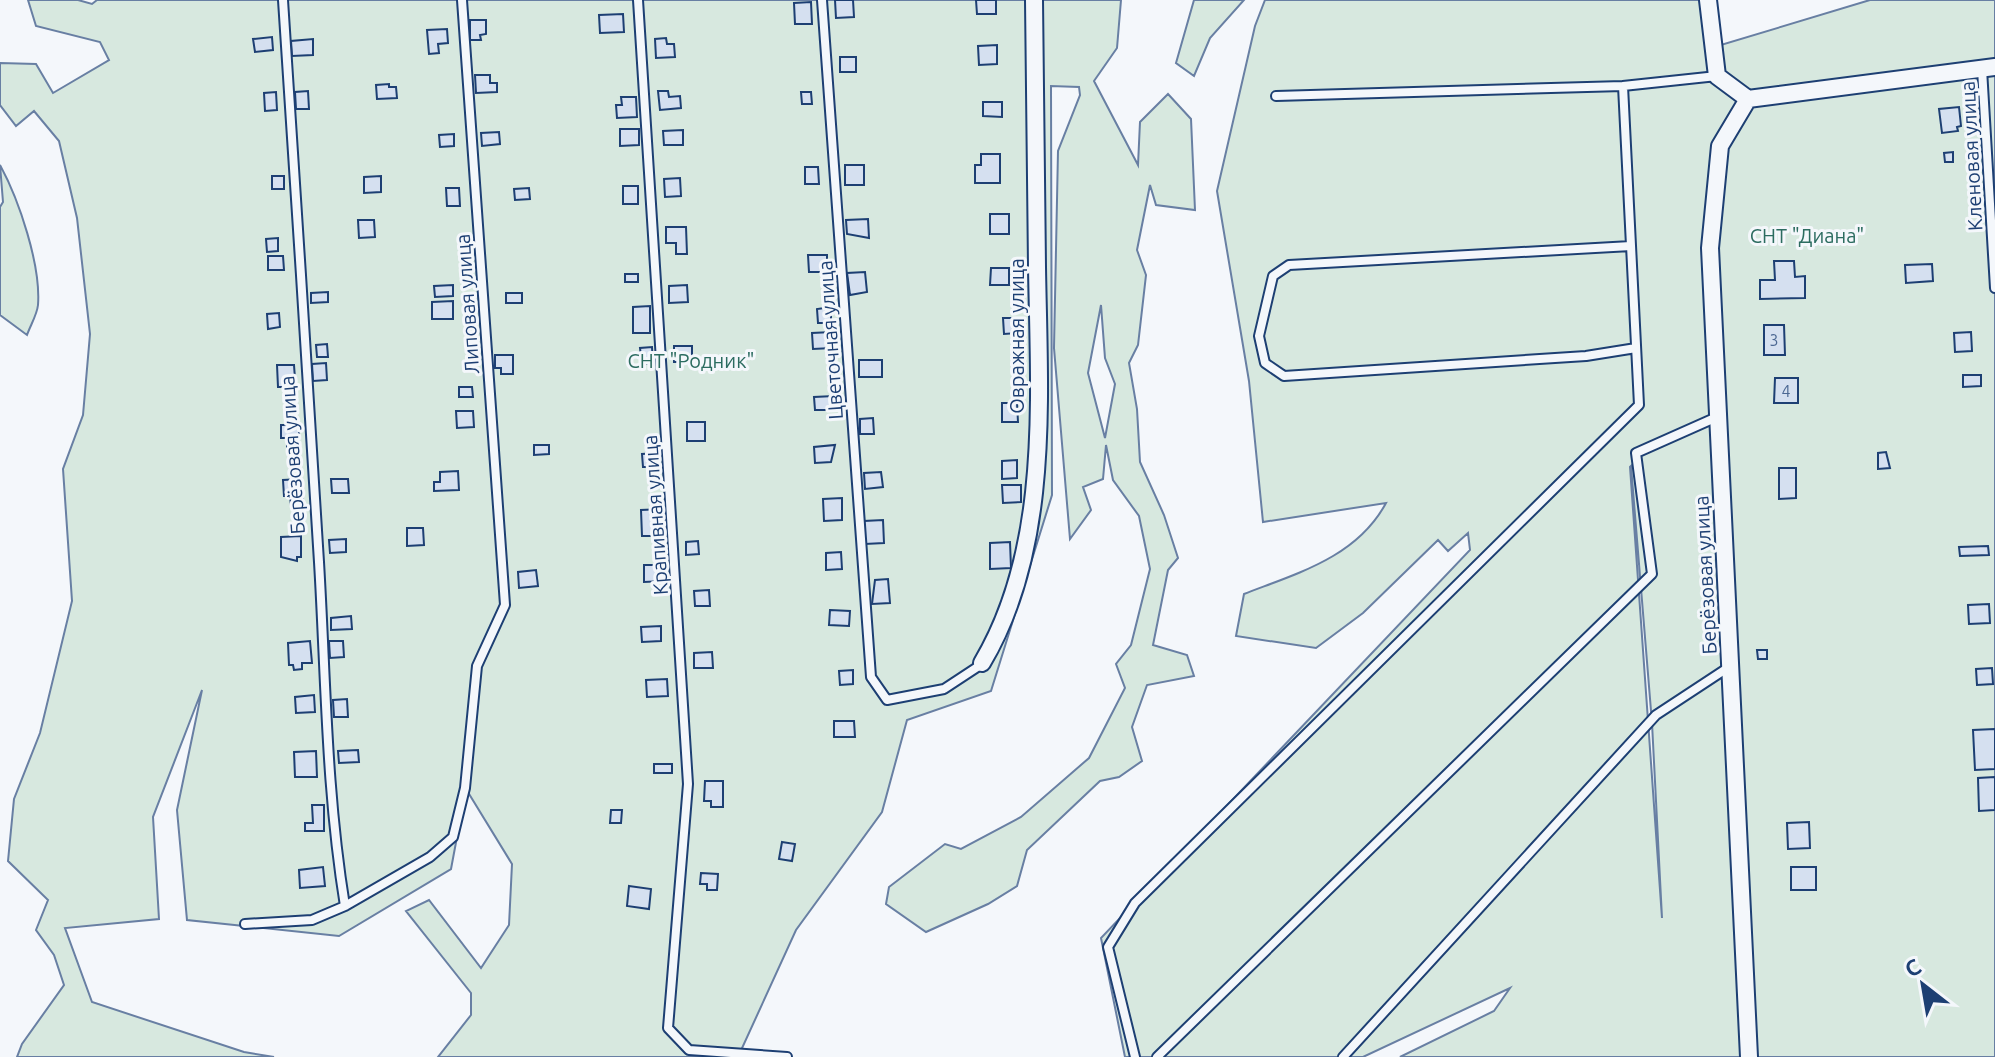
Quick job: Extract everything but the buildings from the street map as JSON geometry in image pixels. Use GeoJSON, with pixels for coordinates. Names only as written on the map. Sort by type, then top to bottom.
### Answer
{"type":"FeatureCollection","features":[{"type":"Feature","properties":{"kind":"street","name":"Овражная улица"},"geometry":{"type":"LineString","coordinates":[[982,663],[1012,602],[1033,502],[1038,360],[1034,0]]}},
{"type":"Feature","properties":{"kind":"street"},"geometry":{"type":"LineString","coordinates":[[1708,0],[1717,76],[1748,99],[1989,68]]}},
{"type":"Feature","properties":{"kind":"street","name":"Берёзовая улица"},"geometry":{"type":"LineString","coordinates":[[1748,99],[1720,146],[1710,248],[1749,1057]]}},
{"type":"Feature","properties":{"kind":"lane","name":"Берёзовая улица"},"geometry":{"type":"LineString","coordinates":[[283,0],[320,565],[325,736],[332,823],[345,906]]}},
{"type":"Feature","properties":{"kind":"lane","name":"Липовая улица"},"geometry":{"type":"LineString","coordinates":[[345,906],[430,857],[453,837],[465,788],[477,666],[505,605],[462,0]]}},
{"type":"Feature","properties":{"kind":"lane","name":"Крапивная улица"},"geometry":{"type":"LineString","coordinates":[[638,0],[688,784],[668,1028],[689,1050],[787,1057]]}},
{"type":"Feature","properties":{"kind":"lane","name":"Цветочная улица"},"geometry":{"type":"LineString","coordinates":[[822,0],[871,677],[887,700],[944,689],[982,663]]}},
{"type":"Feature","properties":{"kind":"lane","name":"Кленовая улица"},"geometry":{"type":"LineString","coordinates":[[1989,68],[1995,288]]}},
{"type":"Feature","properties":{"kind":"lane"},"geometry":{"type":"LineString","coordinates":[[1276,96],[1623,86],[1717,76]]}},
{"type":"Feature","properties":{"kind":"lane"},"geometry":{"type":"LineString","coordinates":[[1135,1057],[1108,947],[1135,903],[1639,405],[1623,86]]}},
{"type":"Feature","properties":{"kind":"lane"},"geometry":{"type":"LineString","coordinates":[[1631,246],[1289,265],[1273,276],[1259,336],[1265,363],[1284,376],[1586,356],[1636,348]]}},
{"type":"Feature","properties":{"kind":"lane"},"geometry":{"type":"LineString","coordinates":[[1157,1057],[1652,574],[1636,453],[1718,417]]}},
{"type":"Feature","properties":{"kind":"lane"},"geometry":{"type":"LineString","coordinates":[[1343,1057],[1656,715],[1730,667]]}},
{"type":"Feature","properties":{"kind":"lane"},"geometry":{"type":"LineString","coordinates":[[245,924],[312,920],[345,906]]}},
{"type":"Feature","properties":{"kind":"green space","name":"СНТ \"Родник\""},"geometry":{"type":"Polygon","coordinates":[[[28,0],[78,0],[92,4],[97,0],[1121,0],[1117,48],[1094,81],[1138,165],[1140,122],[1168,94],[1191,119],[1195,210],[1156,205],[1150,185],[1137,250],[1146,275],[1138,345],[1129,363],[1137,409],[1140,462],[1164,515],[1178,558],[1168,570],[1153,645],[1187,655],[1194,676],[1147,685],[1132,727],[1142,761],[1119,777],[1100,781],[1027,850],[1017,886],[988,904],[926,932],[886,904],[889,887],[945,844],[961,849],[1021,817],[1089,758],[1125,688],[1116,664],[1131,645],[1150,569],[1139,516],[1113,480],[1106,445],[1103,479],[1083,487],[1091,510],[1070,539],[1054,348],[1058,151],[1080,95],[1079,87],[1051,86],[1052,495],[991,691],[907,720],[882,812],[796,930],[738,1057],[438,1057],[471,1015],[471,993],[406,911],[429,900],[481,968],[509,925],[512,864],[466,789],[451,869],[339,936],[187,920],[177,810],[202,690],[153,817],[159,919],[65,928],[92,1002],[244,1052],[274,1057],[17,1057],[22,1044],[64,985],[54,955],[36,930],[48,900],[8,861],[14,799],[40,733],[72,601],[63,469],[83,415],[90,334],[77,218],[59,141],[34,111],[16,126],[0,105],[0,63],[36,64],[53,93],[109,60],[100,42],[36,26],[28,0]],[[1101,305],[1088,373],[1105,438],[1115,384],[1105,358],[1101,305]]]}},
{"type":"Feature","properties":{"kind":"green space"},"geometry":{"type":"Polygon","coordinates":[[[1194,0],[1244,0],[1210,38],[1194,76],[1176,63],[1194,0]]]}},
{"type":"Feature","properties":{"kind":"green space","name":"СНТ \"Диана\""},"geometry":{"type":"Polygon","coordinates":[[[1265,0],[1716,0],[1721,45],[1870,0],[1995,0],[1995,1057],[1400,1057],[1494,1011],[1510,988],[1363,1057],[1125,1057],[1101,938],[1470,550],[1468,533],[1448,551],[1438,540],[1363,613],[1316,648],[1236,636],[1244,594],[1305,570],[1343,550],[1374,522],[1386,503],[1263,522],[1249,381],[1217,191],[1255,26],[1265,0]],[[1631,466],[1662,918],[1652,723],[1631,466]]]}},
{"type":"Feature","properties":{"kind":"green space"},"geometry":{"type":"Polygon","coordinates":[[[0,165],[21,214],[36,271],[38,305],[27,335],[0,315],[0,207],[3,202],[0,165]]]}}]}
